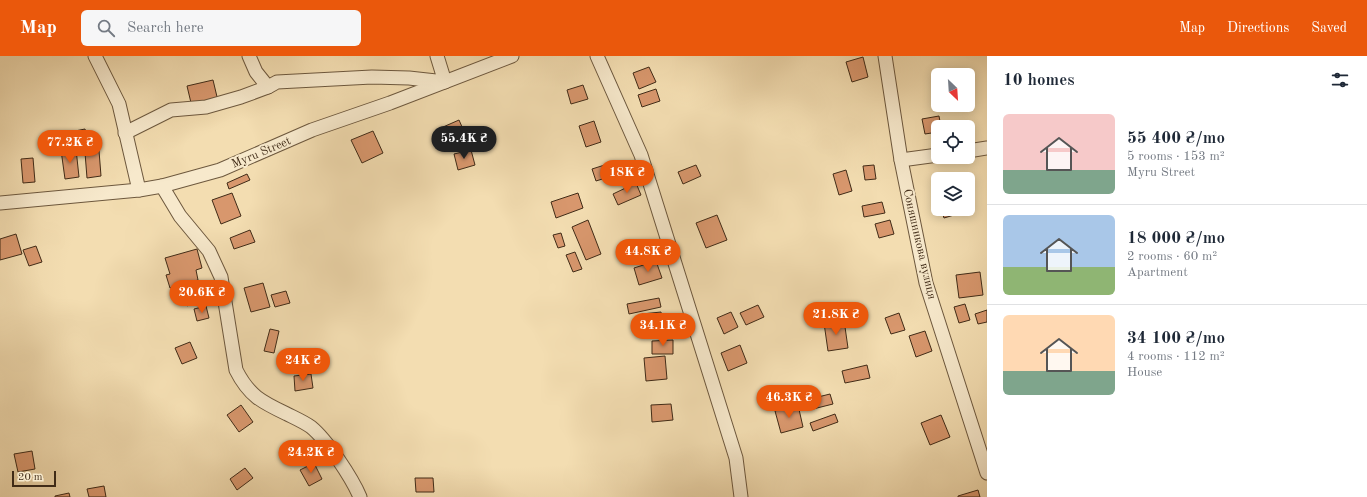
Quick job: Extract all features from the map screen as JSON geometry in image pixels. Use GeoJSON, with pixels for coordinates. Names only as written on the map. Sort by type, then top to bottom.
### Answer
{"type":"FeatureCollection","features":[{"type":"Feature","properties":{"kind":"street"},"geometry":{"type":"LineString","coordinates":[[95,56],[118,104],[139,190]]}},
{"type":"Feature","properties":{"kind":"street"},"geometry":{"type":"LineString","coordinates":[[249,56],[256,72],[268,87]]}},
{"type":"Feature","properties":{"kind":"street"},"geometry":{"type":"LineString","coordinates":[[125,134],[171,110],[206,107],[241,97],[277,82],[358,78],[409,78],[445,82],[437,56]]}},
{"type":"Feature","properties":{"kind":"street","name":"Myru Street"},"geometry":{"type":"LineString","coordinates":[[0,202],[139,190],[162,186],[220,170],[312,130],[512,56]]}},
{"type":"Feature","properties":{"kind":"street"},"geometry":{"type":"LineString","coordinates":[[597,56],[641,155],[736,458],[741,497]]}},
{"type":"Feature","properties":{"kind":"street","name":"Соняшникова вулиця"},"geometry":{"type":"LineString","coordinates":[[886,56],[901,160],[926,282],[985,456],[987,473]]}},
{"type":"Feature","properties":{"kind":"street"},"geometry":{"type":"LineString","coordinates":[[975,150],[987,148]]}},
{"type":"Feature","properties":{"kind":"street"},"geometry":{"type":"LineString","coordinates":[[901,160],[931,156]]}},
{"type":"Feature","properties":{"kind":"street"},"geometry":{"type":"LineString","coordinates":[[162,186],[180,216],[209,251],[221,277],[236,370],[241,381],[258,399],[311,427],[323,439],[344,469],[360,497]]}},
{"type":"Feature","properties":{"kind":"building"},"geometry":{"type":"Polygon","coordinates":[[[863,57],[868,77],[852,82],[846,62],[863,57]]]}},
{"type":"Feature","properties":{"kind":"building"},"geometry":{"type":"Polygon","coordinates":[[[649,67],[656,82],[639,89],[633,73],[649,67]]]}},
{"type":"Feature","properties":{"kind":"building"},"geometry":{"type":"Polygon","coordinates":[[[213,80],[218,101],[192,107],[187,86],[213,80]]]}},
{"type":"Feature","properties":{"kind":"building"},"geometry":{"type":"Polygon","coordinates":[[[583,85],[588,99],[571,104],[567,90],[583,85]]]}},
{"type":"Feature","properties":{"kind":"building"},"geometry":{"type":"Polygon","coordinates":[[[656,89],[660,101],[642,107],[638,95],[656,89]]]}},
{"type":"Feature","properties":{"kind":"building"},"geometry":{"type":"Polygon","coordinates":[[[939,116],[940,120],[931,120],[931,133],[925,134],[922,119],[939,116]]]}},
{"type":"Feature","properties":{"kind":"building"},"geometry":{"type":"Polygon","coordinates":[[[459,120],[466,136],[450,143],[443,127],[459,120]]]}},
{"type":"Feature","properties":{"kind":"building"},"geometry":{"type":"Polygon","coordinates":[[[594,121],[601,142],[586,147],[579,126],[594,121]]]}},
{"type":"Feature","properties":{"kind":"building"},"geometry":{"type":"Polygon","coordinates":[[[85,129],[87,136],[71,139],[70,132],[85,129]]]}},
{"type":"Feature","properties":{"kind":"building"},"geometry":{"type":"Polygon","coordinates":[[[373,131],[383,153],[362,163],[351,140],[373,131]]]}},
{"type":"Feature","properties":{"kind":"building"},"geometry":{"type":"Polygon","coordinates":[[[98,138],[101,176],[87,178],[84,140],[98,138]]]}},
{"type":"Feature","properties":{"kind":"building"},"geometry":{"type":"Polygon","coordinates":[[[76,149],[79,177],[65,179],[61,150],[76,149]]]}},
{"type":"Feature","properties":{"kind":"building"},"geometry":{"type":"Polygon","coordinates":[[[471,150],[475,165],[458,170],[454,154],[471,150]]]}},
{"type":"Feature","properties":{"kind":"building"},"geometry":{"type":"Polygon","coordinates":[[[33,158],[35,182],[23,183],[21,159],[33,158]]]}},
{"type":"Feature","properties":{"kind":"building"},"geometry":{"type":"Polygon","coordinates":[[[611,163],[615,175],[596,181],[592,169],[611,163]]]}},
{"type":"Feature","properties":{"kind":"building"},"geometry":{"type":"Polygon","coordinates":[[[696,165],[701,176],[683,184],[678,172],[696,165]]]}},
{"type":"Feature","properties":{"kind":"building"},"geometry":{"type":"Polygon","coordinates":[[[874,165],[876,179],[865,180],[863,166],[874,165]]]}},
{"type":"Feature","properties":{"kind":"building"},"geometry":{"type":"Polygon","coordinates":[[[846,170],[852,191],[839,195],[833,174],[846,170]]]}},
{"type":"Feature","properties":{"kind":"building"},"geometry":{"type":"Polygon","coordinates":[[[247,174],[250,180],[229,189],[227,183],[247,174]]]}},
{"type":"Feature","properties":{"kind":"building"},"geometry":{"type":"Polygon","coordinates":[[[636,183],[641,195],[618,205],[613,194],[636,183]]]}},
{"type":"Feature","properties":{"kind":"building"},"geometry":{"type":"Polygon","coordinates":[[[232,193],[241,216],[221,224],[212,200],[232,193]]]}},
{"type":"Feature","properties":{"kind":"building"},"geometry":{"type":"Polygon","coordinates":[[[578,193],[583,208],[556,218],[551,202],[578,193]]]}},
{"type":"Feature","properties":{"kind":"building"},"geometry":{"type":"Polygon","coordinates":[[[882,202],[885,213],[864,217],[862,206],[882,202]]]}},
{"type":"Feature","properties":{"kind":"building"},"geometry":{"type":"Polygon","coordinates":[[[717,215],[727,240],[706,248],[696,223],[717,215]]]}},
{"type":"Feature","properties":{"kind":"building"},"geometry":{"type":"Polygon","coordinates":[[[588,220],[601,254],[586,260],[572,227],[588,220]]]}},
{"type":"Feature","properties":{"kind":"building"},"geometry":{"type":"Polygon","coordinates":[[[890,220],[894,234],[879,238],[875,224],[890,220]]]}},
{"type":"Feature","properties":{"kind":"building"},"geometry":{"type":"Polygon","coordinates":[[[250,230],[255,242],[234,249],[230,238],[250,230]]]}},
{"type":"Feature","properties":{"kind":"building"},"geometry":{"type":"Polygon","coordinates":[[[561,233],[565,246],[558,248],[553,235],[561,233]]]}},
{"type":"Feature","properties":{"kind":"building"},"geometry":{"type":"Polygon","coordinates":[[[16,234],[22,254],[0,260],[0,239],[16,234]]]}},
{"type":"Feature","properties":{"kind":"building"},"geometry":{"type":"Polygon","coordinates":[[[36,246],[42,262],[29,266],[23,250],[36,246]]]}},
{"type":"Feature","properties":{"kind":"building"},"geometry":{"type":"Polygon","coordinates":[[[197,249],[202,268],[196,270],[198,280],[170,288],[166,275],[170,274],[165,258],[197,249]]]}},
{"type":"Feature","properties":{"kind":"building"},"geometry":{"type":"Polygon","coordinates":[[[575,252],[582,269],[573,272],[566,255],[575,252]]]}},
{"type":"Feature","properties":{"kind":"building"},"geometry":{"type":"Polygon","coordinates":[[[656,261],[662,278],[639,285],[634,268],[656,261]]]}},
{"type":"Feature","properties":{"kind":"building"},"geometry":{"type":"Polygon","coordinates":[[[980,272],[983,295],[959,298],[956,275],[980,272]]]}},
{"type":"Feature","properties":{"kind":"building"},"geometry":{"type":"Polygon","coordinates":[[[263,283],[270,307],[251,312],[244,288],[263,283]]]}},
{"type":"Feature","properties":{"kind":"building"},"geometry":{"type":"Polygon","coordinates":[[[286,291],[290,303],[275,307],[271,295],[286,291]]]}},
{"type":"Feature","properties":{"kind":"building"},"geometry":{"type":"Polygon","coordinates":[[[192,292],[196,301],[187,306],[183,297],[192,292]]]}},
{"type":"Feature","properties":{"kind":"building"},"geometry":{"type":"Polygon","coordinates":[[[659,298],[661,307],[629,314],[627,304],[659,298]]]}},
{"type":"Feature","properties":{"kind":"building"},"geometry":{"type":"Polygon","coordinates":[[[965,304],[970,320],[959,323],[954,307],[965,304]]]}},
{"type":"Feature","properties":{"kind":"building"},"geometry":{"type":"Polygon","coordinates":[[[758,305],[764,317],[746,325],[740,313],[758,305]]]}},
{"type":"Feature","properties":{"kind":"building"},"geometry":{"type":"Polygon","coordinates":[[[206,306],[209,318],[197,321],[194,309],[206,306]]]}},
{"type":"Feature","properties":{"kind":"building"},"geometry":{"type":"Polygon","coordinates":[[[987,310],[987,322],[978,324],[975,314],[987,310]]]}},
{"type":"Feature","properties":{"kind":"building"},"geometry":{"type":"Polygon","coordinates":[[[661,312],[664,335],[644,337],[642,314],[661,312]]]}},
{"type":"Feature","properties":{"kind":"building"},"geometry":{"type":"Polygon","coordinates":[[[731,312],[738,327],[724,334],[717,318],[731,312]]]}},
{"type":"Feature","properties":{"kind":"building"},"geometry":{"type":"Polygon","coordinates":[[[899,313],[905,330],[891,334],[885,318],[899,313]]]}},
{"type":"Feature","properties":{"kind":"building"},"geometry":{"type":"Polygon","coordinates":[[[844,320],[848,348],[828,351],[824,323],[844,320]]]}},
{"type":"Feature","properties":{"kind":"building"},"geometry":{"type":"Polygon","coordinates":[[[270,329],[279,331],[274,353],[264,351],[270,329]]]}},
{"type":"Feature","properties":{"kind":"building"},"geometry":{"type":"Polygon","coordinates":[[[925,331],[932,351],[916,357],[909,336],[925,331]]]}},
{"type":"Feature","properties":{"kind":"building"},"geometry":{"type":"Polygon","coordinates":[[[673,340],[673,354],[652,354],[652,341],[673,340]]]}},
{"type":"Feature","properties":{"kind":"building"},"geometry":{"type":"Polygon","coordinates":[[[190,342],[197,358],[182,364],[175,348],[190,342]]]}},
{"type":"Feature","properties":{"kind":"building"},"geometry":{"type":"Polygon","coordinates":[[[740,345],[747,363],[728,371],[721,353],[740,345]]]}},
{"type":"Feature","properties":{"kind":"building"},"geometry":{"type":"Polygon","coordinates":[[[665,356],[667,379],[646,381],[644,358],[665,356]]]}},
{"type":"Feature","properties":{"kind":"building"},"geometry":{"type":"Polygon","coordinates":[[[867,365],[870,378],[845,383],[842,371],[867,365]]]}},
{"type":"Feature","properties":{"kind":"building"},"geometry":{"type":"Polygon","coordinates":[[[311,374],[313,388],[295,391],[294,376],[311,374]]]}},
{"type":"Feature","properties":{"kind":"building"},"geometry":{"type":"Polygon","coordinates":[[[830,394],[833,404],[813,409],[810,399],[830,394]]]}},
{"type":"Feature","properties":{"kind":"building"},"geometry":{"type":"Polygon","coordinates":[[[671,404],[673,420],[652,422],[651,405],[671,404]]]}},
{"type":"Feature","properties":{"kind":"building"},"geometry":{"type":"Polygon","coordinates":[[[241,405],[253,422],[239,432],[227,415],[241,405]]]}},
{"type":"Feature","properties":{"kind":"building"},"geometry":{"type":"Polygon","coordinates":[[[798,405],[803,427],[781,433],[775,411],[798,405]]]}},
{"type":"Feature","properties":{"kind":"building"},"geometry":{"type":"Polygon","coordinates":[[[835,414],[838,422],[813,431],[810,423],[835,414]]]}},
{"type":"Feature","properties":{"kind":"building"},"geometry":{"type":"Polygon","coordinates":[[[941,415],[950,437],[930,445],[921,423],[941,415]]]}},
{"type":"Feature","properties":{"kind":"building"},"geometry":{"type":"Polygon","coordinates":[[[32,451],[35,469],[18,472],[14,454],[32,451]]]}},
{"type":"Feature","properties":{"kind":"building"},"geometry":{"type":"Polygon","coordinates":[[[314,463],[322,479],[309,486],[300,470],[314,463]]]}},
{"type":"Feature","properties":{"kind":"building"},"geometry":{"type":"Polygon","coordinates":[[[245,468],[253,478],[237,490],[230,479],[245,468]]]}},
{"type":"Feature","properties":{"kind":"building"},"geometry":{"type":"Polygon","coordinates":[[[415,478],[433,478],[434,492],[416,492],[415,478]]]}},
{"type":"Feature","properties":{"kind":"building"},"geometry":{"type":"Polygon","coordinates":[[[104,486],[106,497],[89,497],[87,489],[104,486]]]}},
{"type":"Feature","properties":{"kind":"building"},"geometry":{"type":"Polygon","coordinates":[[[978,490],[980,497],[958,497],[958,496],[978,490]]]}},
{"type":"Feature","properties":{"kind":"building"},"geometry":{"type":"Polygon","coordinates":[[[69,493],[70,497],[55,497],[55,496],[69,493]]]}}]}
